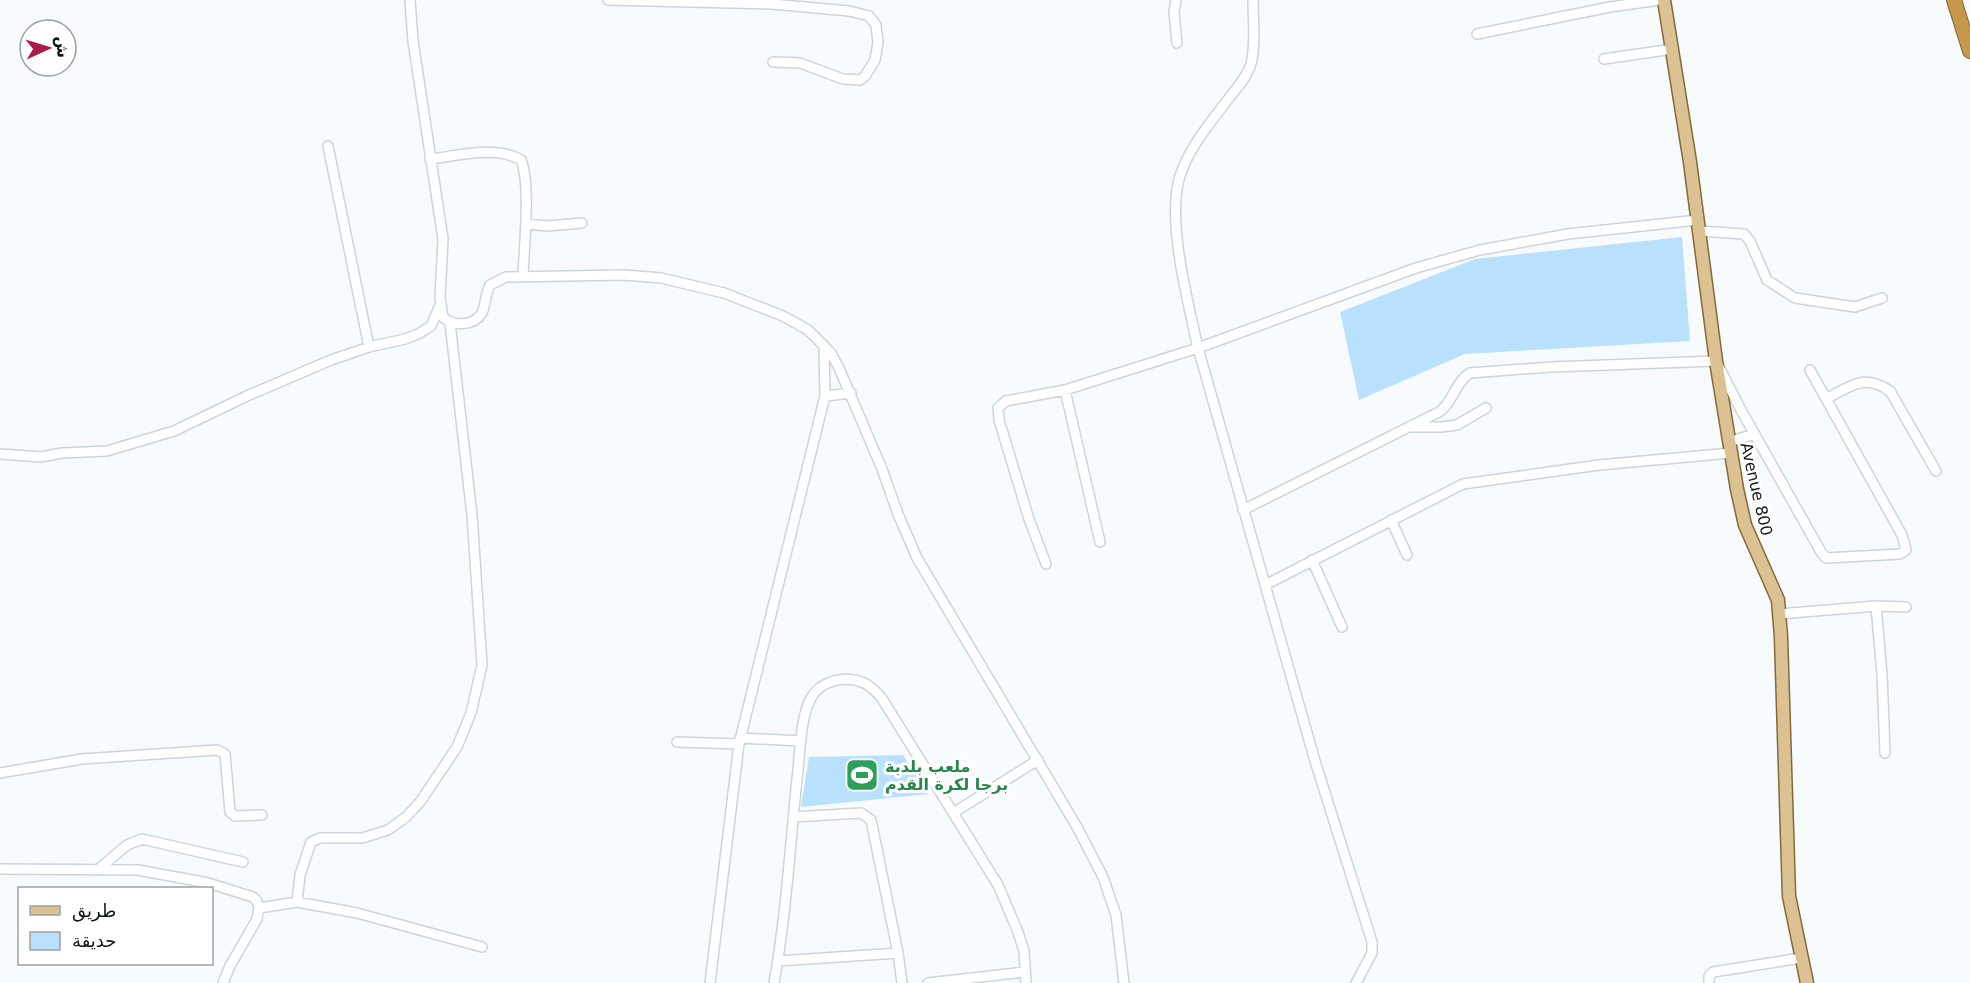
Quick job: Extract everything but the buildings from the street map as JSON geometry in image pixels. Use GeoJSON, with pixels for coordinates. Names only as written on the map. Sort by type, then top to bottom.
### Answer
{"type":"FeatureCollection","features":[{"type":"Feature","properties":{"kind":"highway"},"geometry":{"type":"LineString","coordinates":[[1954,0],[1970,51]]}},
{"type":"Feature","properties":{"kind":"main road","name":"Avenue 800"},"geometry":{"type":"LineString","coordinates":[[1664,0],[1730,447],[1745,525],[1778,600],[1789,896],[1807,983]]}},
{"type":"Feature","properties":{"kind":"street"},"geometry":{"type":"LineString","coordinates":[[410,0],[413,40],[443,239],[440,305],[443,317],[450,323],[469,322],[480,315],[488,288],[506,277],[652,277],[710,288],[797,323],[816,337],[835,360],[851,393],[917,558],[1077,827],[1107,887],[1116,915],[1124,983]]}},
{"type":"Feature","properties":{"kind":"street"},"geometry":{"type":"LineString","coordinates":[[608,0],[772,4],[849,11],[869,16],[876,25],[878,43],[875,60],[866,76],[860,80],[843,79],[800,63],[773,62]]}},
{"type":"Feature","properties":{"kind":"street"},"geometry":{"type":"LineString","coordinates":[[1176,0],[1174,12],[1178,43]]}},
{"type":"Feature","properties":{"kind":"street"},"geometry":{"type":"LineString","coordinates":[[1253,0],[1250,67],[1199,140],[1182,170],[1176,193],[1179,247],[1198,348],[1315,761],[1372,942],[1372,952],[1356,983]]}},
{"type":"Feature","properties":{"kind":"street"},"geometry":{"type":"LineString","coordinates":[[1478,34],[1610,7],[1659,0]]}},
{"type":"Feature","properties":{"kind":"street"},"geometry":{"type":"LineString","coordinates":[[1604,59],[1672,49]]}},
{"type":"Feature","properties":{"kind":"street"},"geometry":{"type":"LineString","coordinates":[[328,146],[369,347]]}},
{"type":"Feature","properties":{"kind":"street"},"geometry":{"type":"LineString","coordinates":[[430,159],[476,153],[501,154],[521,160],[525,170],[523,276]]}},
{"type":"Feature","properties":{"kind":"street"},"geometry":{"type":"LineString","coordinates":[[525,224],[547,226],[582,224]]}},
{"type":"Feature","properties":{"kind":"street"},"geometry":{"type":"LineString","coordinates":[[1046,564],[1029,519],[998,412],[1000,405],[1006,401],[1065,390],[1198,348],[1416,268],[1480,250],[1568,234],[1699,226],[1744,234],[1750,241],[1767,280],[1795,298],[1855,307],[1882,298]]}},
{"type":"Feature","properties":{"kind":"street"},"geometry":{"type":"LineString","coordinates":[[0,454],[41,458],[62,453],[93,453],[120,448],[174,431],[290,377],[369,347],[399,341],[424,330],[433,323],[440,305]]}},
{"type":"Feature","properties":{"kind":"street"},"geometry":{"type":"LineString","coordinates":[[297,902],[300,875],[311,843],[320,838],[362,838],[388,830],[406,818],[420,802],[457,747],[471,714],[482,665],[472,515],[450,323]]}},
{"type":"Feature","properties":{"kind":"street"},"geometry":{"type":"LineString","coordinates":[[710,983],[739,741],[825,396],[824,347]]}},
{"type":"Feature","properties":{"kind":"street"},"geometry":{"type":"LineString","coordinates":[[1243,510],[1444,409],[1458,386],[1470,373],[1551,367],[1716,361],[1754,434],[1826,558],[1900,555],[1906,549],[1902,535],[1810,370]]}},
{"type":"Feature","properties":{"kind":"street"},"geometry":{"type":"LineString","coordinates":[[1826,399],[1858,383],[1868,381],[1879,383],[1890,391],[1936,471]]}},
{"type":"Feature","properties":{"kind":"street"},"geometry":{"type":"LineString","coordinates":[[1065,390],[1100,542]]}},
{"type":"Feature","properties":{"kind":"street"},"geometry":{"type":"LineString","coordinates":[[825,396],[851,393]]}},
{"type":"Feature","properties":{"kind":"street"},"geometry":{"type":"LineString","coordinates":[[1406,427],[1457,425],[1486,408]]}},
{"type":"Feature","properties":{"kind":"street"},"geometry":{"type":"LineString","coordinates":[[1265,585],[1464,484],[1730,447],[1754,434]]}},
{"type":"Feature","properties":{"kind":"street"},"geometry":{"type":"LineString","coordinates":[[1391,520],[1407,555]]}},
{"type":"Feature","properties":{"kind":"street"},"geometry":{"type":"LineString","coordinates":[[1312,560],[1342,627]]}},
{"type":"Feature","properties":{"kind":"street"},"geometry":{"type":"LineString","coordinates":[[1779,614],[1876,606],[1906,607]]}},
{"type":"Feature","properties":{"kind":"street"},"geometry":{"type":"LineString","coordinates":[[1876,606],[1885,753]]}},
{"type":"Feature","properties":{"kind":"street"},"geometry":{"type":"LineString","coordinates":[[774,983],[801,741],[808,705],[817,689],[825,684],[838,680],[850,680],[866,683],[881,697],[989,870],[1010,910],[1024,951],[1026,983]]}},
{"type":"Feature","properties":{"kind":"street"},"geometry":{"type":"LineString","coordinates":[[677,742],[801,741]]}},
{"type":"Feature","properties":{"kind":"street"},"geometry":{"type":"LineString","coordinates":[[0,773],[104,757],[220,750],[225,754],[230,812],[235,816],[262,815]]}},
{"type":"Feature","properties":{"kind":"street"},"geometry":{"type":"LineString","coordinates":[[953,813],[1038,760]]}},
{"type":"Feature","properties":{"kind":"street"},"geometry":{"type":"LineString","coordinates":[[793,816],[861,813],[869,818],[873,828],[902,983]]}},
{"type":"Feature","properties":{"kind":"street"},"geometry":{"type":"LineString","coordinates":[[100,868],[127,844],[142,839],[243,862]]}},
{"type":"Feature","properties":{"kind":"street"},"geometry":{"type":"LineString","coordinates":[[0,869],[138,870],[208,883],[253,897],[259,908],[257,919],[223,983]]}},
{"type":"Feature","properties":{"kind":"street"},"geometry":{"type":"LineString","coordinates":[[259,908],[297,902],[357,913],[482,947]]}},
{"type":"Feature","properties":{"kind":"street"},"geometry":{"type":"LineString","coordinates":[[778,961],[898,953]]}},
{"type":"Feature","properties":{"kind":"street"},"geometry":{"type":"LineString","coordinates":[[1709,983],[1709,976],[1713,972],[1801,958]]}},
{"type":"Feature","properties":{"kind":"street"},"geometry":{"type":"LineString","coordinates":[[928,983],[1025,972]]}},
{"type":"Feature","properties":{"kind":"green space"},"geometry":{"type":"Polygon","coordinates":[[[1682,237],[1690,341],[1465,354],[1359,400],[1340,312],[1475,259],[1682,237]]]}},
{"type":"Feature","properties":{"kind":"green space","name":"ملعب بلدبة برجا لكرة القدم"},"geometry":{"type":"Polygon","coordinates":[[[903,755],[929,794],[801,807],[809,757],[903,755]]]}},
{"type":"Feature","properties":{"kind":"place","name":"ملعب بلدبة برجا لكرة القدم"},"geometry":{"type":"Point","coordinates":[862,775]}}]}
